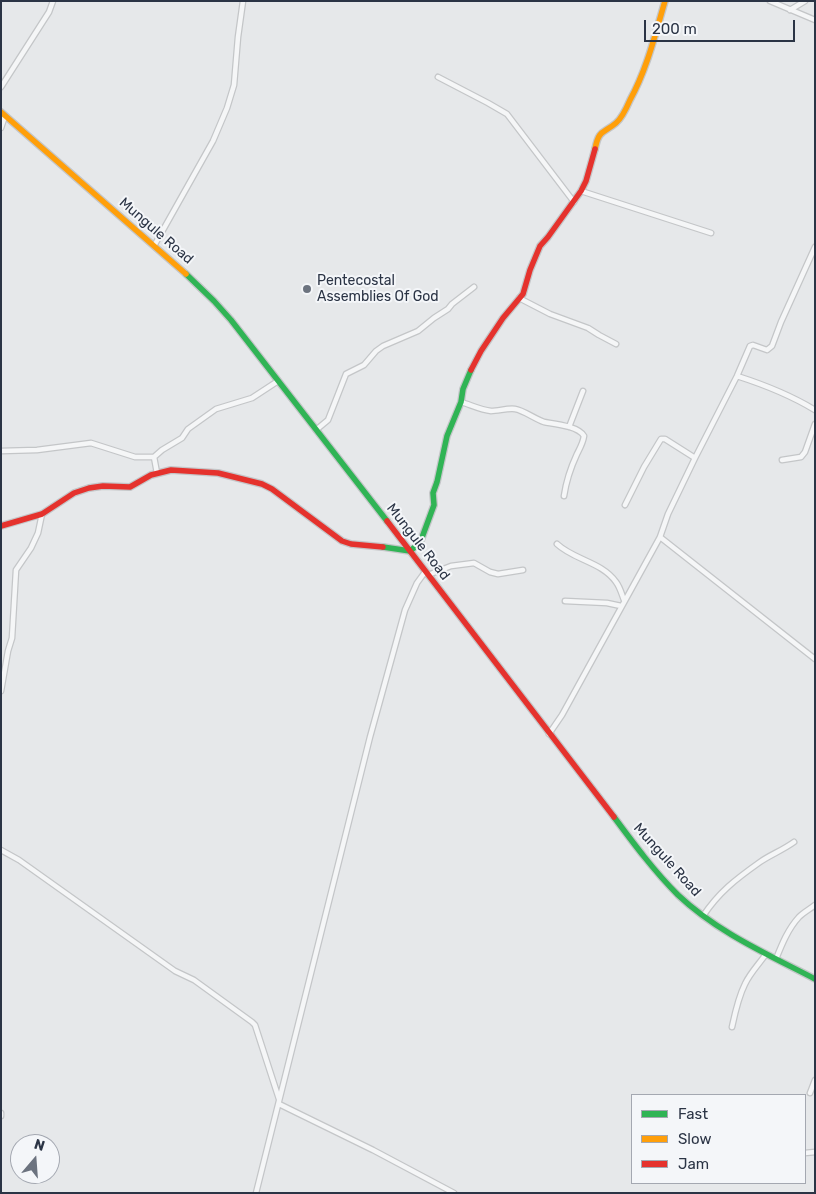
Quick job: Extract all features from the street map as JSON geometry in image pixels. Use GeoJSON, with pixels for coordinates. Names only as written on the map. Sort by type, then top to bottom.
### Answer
{"type":"FeatureCollection","features":[{"type":"Feature","properties":{"kind":"street"},"geometry":{"type":"LineString","coordinates":[[1,87],[50,12],[53,1]]}},
{"type":"Feature","properties":{"kind":"street"},"geometry":{"type":"LineString","coordinates":[[154,246],[213,140],[227,108],[234,85],[243,1]]}},
{"type":"Feature","properties":{"kind":"street"},"geometry":{"type":"LineString","coordinates":[[1,526],[42,514],[74,493],[89,488],[103,486],[130,487],[151,475],[171,470],[218,473],[262,484],[283,496],[342,541],[351,544],[410,551],[420,543],[434,505],[433,493],[446,436],[461,402],[471,369],[503,318],[523,294],[540,246],[581,191],[591,164],[596,139],[617,122],[638,84],[646,66],[665,1]]}},
{"type":"Feature","properties":{"kind":"street"},"geometry":{"type":"LineString","coordinates":[[770,1],[815,20]]}},
{"type":"Feature","properties":{"kind":"street"},"geometry":{"type":"LineString","coordinates":[[790,10],[806,1]]}},
{"type":"Feature","properties":{"kind":"street"},"geometry":{"type":"LineString","coordinates":[[438,77],[488,102],[507,114],[574,202]]}},
{"type":"Feature","properties":{"kind":"street"},"geometry":{"type":"LineString","coordinates":[[1,128],[3,114]]}},
{"type":"Feature","properties":{"kind":"street","name":"Mungule Road"},"geometry":{"type":"LineString","coordinates":[[3,114],[190,278],[231,320],[654,870],[676,894],[703,916],[737,939],[815,979]]}},
{"type":"Feature","properties":{"kind":"street"},"geometry":{"type":"LineString","coordinates":[[581,191],[712,233]]}},
{"type":"Feature","properties":{"kind":"street"},"geometry":{"type":"LineString","coordinates":[[549,734],[562,715],[660,537],[668,514],[750,346],[767,350],[772,346],[815,247]]}},
{"type":"Feature","properties":{"kind":"street"},"geometry":{"type":"LineString","coordinates":[[316,430],[328,420],[346,374],[364,365],[383,346],[418,331],[474,287]]}},
{"type":"Feature","properties":{"kind":"street"},"geometry":{"type":"LineString","coordinates":[[519,298],[550,314],[588,328],[616,344]]}},
{"type":"Feature","properties":{"kind":"street"},"geometry":{"type":"LineString","coordinates":[[737,376],[787,395],[815,410]]}},
{"type":"Feature","properties":{"kind":"street"},"geometry":{"type":"LineString","coordinates":[[1,451],[37,450],[90,443],[135,457],[154,457],[182,438],[188,429],[212,412],[227,405],[252,398],[278,381]]}},
{"type":"Feature","properties":{"kind":"street"},"geometry":{"type":"LineString","coordinates":[[570,427],[583,390]]}},
{"type":"Feature","properties":{"kind":"street"},"geometry":{"type":"LineString","coordinates":[[461,402],[489,411],[515,409],[541,421],[570,427],[582,432],[584,436],[583,442],[576,454],[566,483],[564,496]]}},
{"type":"Feature","properties":{"kind":"street"},"geometry":{"type":"LineString","coordinates":[[782,460],[801,457],[805,452],[815,424]]}},
{"type":"Feature","properties":{"kind":"street"},"geometry":{"type":"LineString","coordinates":[[625,505],[644,467],[661,439],[670,442],[695,458]]}},
{"type":"Feature","properties":{"kind":"street"},"geometry":{"type":"LineString","coordinates":[[154,457],[156,473]]}},
{"type":"Feature","properties":{"kind":"street"},"geometry":{"type":"LineString","coordinates":[[1,691],[12,638],[16,570],[31,548],[38,533],[42,514]]}},
{"type":"Feature","properties":{"kind":"street"},"geometry":{"type":"LineString","coordinates":[[660,537],[815,659]]}},
{"type":"Feature","properties":{"kind":"street"},"geometry":{"type":"LineString","coordinates":[[557,544],[574,556],[584,559],[605,572],[616,582],[624,600]]}},
{"type":"Feature","properties":{"kind":"street"},"geometry":{"type":"LineString","coordinates":[[256,1193],[337,866],[391,662],[406,610],[417,583],[427,573],[451,566],[474,563],[490,572],[498,574],[523,570]]}},
{"type":"Feature","properties":{"kind":"street"},"geometry":{"type":"LineString","coordinates":[[565,601],[607,603],[621,606]]}},
{"type":"Feature","properties":{"kind":"street"},"geometry":{"type":"LineString","coordinates":[[703,916],[717,896],[728,885],[760,862],[794,842]]}},
{"type":"Feature","properties":{"kind":"street"},"geometry":{"type":"LineString","coordinates":[[1,850],[19,860],[175,971],[194,980],[252,1022],[255,1025],[279,1102],[454,1193]]}},
{"type":"Feature","properties":{"kind":"street"},"geometry":{"type":"LineString","coordinates":[[776,959],[784,938],[792,925],[815,904]]}},
{"type":"Feature","properties":{"kind":"street"},"geometry":{"type":"LineString","coordinates":[[732,1027],[739,997],[745,984],[766,954]]}},
{"type":"Feature","properties":{"kind":"street"},"geometry":{"type":"LineString","coordinates":[[810,1093],[815,1080]]}},
{"type":"Feature","properties":{"kind":"traffic: fast"},"geometry":{"type":"LineString","coordinates":[[186,274],[231,320],[387,521]]}},
{"type":"Feature","properties":{"kind":"traffic: fast"},"geometry":{"type":"LineString","coordinates":[[383,547],[410,551],[420,543],[434,505],[433,493],[447,436],[461,402],[463,389],[471,370]]}},
{"type":"Feature","properties":{"kind":"traffic: fast"},"geometry":{"type":"LineString","coordinates":[[614,817],[661,876],[693,908],[743,942],[815,979]]}},
{"type":"Feature","properties":{"kind":"traffic: slow"},"geometry":{"type":"LineString","coordinates":[[595,149],[600,135],[616,123],[636,88],[650,52],[665,1]]}},
{"type":"Feature","properties":{"kind":"traffic: slow"},"geometry":{"type":"LineString","coordinates":[[1,112],[186,274]]}},
{"type":"Feature","properties":{"kind":"traffic: jam"},"geometry":{"type":"LineString","coordinates":[[471,370],[503,318],[523,294],[540,246],[581,191],[586,181],[595,149]]}},
{"type":"Feature","properties":{"kind":"traffic: jam"},"geometry":{"type":"LineString","coordinates":[[1,526],[42,514],[74,493],[89,488],[103,486],[130,487],[151,475],[171,470],[218,473],[262,484],[272,489],[342,541],[351,544],[383,547]]}},
{"type":"Feature","properties":{"kind":"traffic: jam"},"geometry":{"type":"LineString","coordinates":[[387,521],[614,817]]}},
{"type":"Feature","properties":{"kind":"place","name":"Pentecostal Assemblies Of God"},"geometry":{"type":"Point","coordinates":[307,289]}}]}
